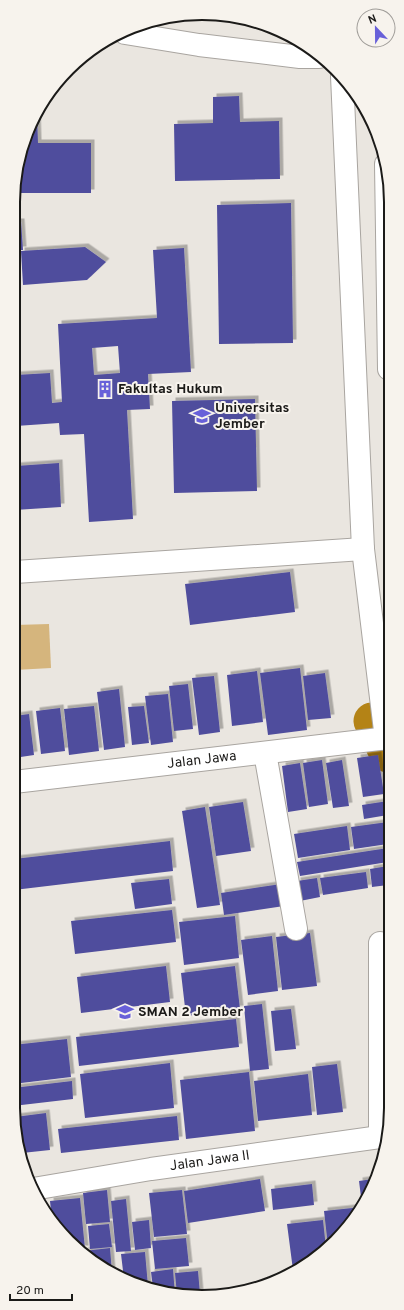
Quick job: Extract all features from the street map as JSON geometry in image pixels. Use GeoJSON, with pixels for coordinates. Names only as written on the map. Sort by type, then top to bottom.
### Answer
{"type":"FeatureCollection","features":[{"type":"Feature","properties":{"kind":"street"},"geometry":{"type":"LineString","coordinates":[[132,34],[199,45],[300,57],[312,57]]}},
{"type":"Feature","properties":{"kind":"street"},"geometry":{"type":"LineString","coordinates":[[342,86],[363,549],[384,739]]}},
{"type":"Feature","properties":{"kind":"street"},"geometry":{"type":"LineString","coordinates":[[20,572],[363,549]]}},
{"type":"Feature","properties":{"kind":"street","name":"Jalan Jawa"},"geometry":{"type":"LineString","coordinates":[[20,781],[384,739]]}},
{"type":"Feature","properties":{"kind":"street"},"geometry":{"type":"LineString","coordinates":[[265,753],[296,929]]}},
{"type":"Feature","properties":{"kind":"street"},"geometry":{"type":"LineString","coordinates":[[380,943],[384,1122]]}},
{"type":"Feature","properties":{"kind":"street","name":"Jalan Jawa II"},"geometry":{"type":"LineString","coordinates":[[39,1188],[152,1169],[382,1136]]}},
{"type":"Feature","properties":{"kind":"shaded area"},"geometry":{"type":"Polygon","coordinates":[[[49,624],[51,668],[20,670],[20,625],[49,624]]]}},
{"type":"Feature","properties":{"kind":"building"},"geometry":{"type":"Polygon","coordinates":[[[239,96],[240,122],[279,121],[280,179],[175,181],[174,124],[213,123],[213,97],[239,96]]]}},
{"type":"Feature","properties":{"kind":"building"},"geometry":{"type":"Polygon","coordinates":[[[37,125],[38,143],[91,143],[91,193],[20,193],[23,166],[37,125]]]}},
{"type":"Feature","properties":{"kind":"building","name":"Fakultas Hukum"},"geometry":{"type":"Polygon","coordinates":[[[291,203],[293,343],[219,344],[217,205],[291,203]]]}},
{"type":"Feature","properties":{"kind":"building"},"geometry":{"type":"Polygon","coordinates":[[[20,222],[21,222],[23,250],[20,250],[20,222]]]}},
{"type":"Feature","properties":{"kind":"building"},"geometry":{"type":"Polygon","coordinates":[[[85,247],[106,262],[87,280],[23,285],[21,251],[85,247]]]}},
{"type":"Feature","properties":{"kind":"building","name":"Fakultas Hukum"},"geometry":{"type":"Polygon","coordinates":[[[184,248],[191,372],[148,374],[150,409],[127,410],[133,519],[89,522],[84,434],[60,435],[59,423],[20,426],[20,375],[50,373],[52,403],[62,402],[58,324],[157,318],[153,250],[184,248]],[[118,346],[92,348],[94,375],[120,373],[118,346]]]}},
{"type":"Feature","properties":{"kind":"building","name":"Fakultas Hukum"},"geometry":{"type":"Polygon","coordinates":[[[255,399],[257,491],[174,493],[172,401],[255,399]]]}},
{"type":"Feature","properties":{"kind":"building"},"geometry":{"type":"Polygon","coordinates":[[[59,463],[61,507],[20,510],[20,466],[59,463]]]}},
{"type":"Feature","properties":{"kind":"building"},"geometry":{"type":"Polygon","coordinates":[[[290,572],[295,612],[190,625],[185,584],[290,572]]]}},
{"type":"Feature","properties":{"kind":"building"},"geometry":{"type":"Polygon","coordinates":[[[300,668],[307,730],[268,735],[260,673],[300,668]]]}},
{"type":"Feature","properties":{"kind":"building"},"geometry":{"type":"Polygon","coordinates":[[[257,671],[263,722],[232,726],[227,675],[257,671]]]}},
{"type":"Feature","properties":{"kind":"building"},"geometry":{"type":"Polygon","coordinates":[[[325,673],[331,718],[308,720],[303,676],[325,673]]]}},
{"type":"Feature","properties":{"kind":"building"},"geometry":{"type":"Polygon","coordinates":[[[214,676],[220,732],[199,735],[192,678],[214,676]]]}},
{"type":"Feature","properties":{"kind":"building"},"geometry":{"type":"Polygon","coordinates":[[[188,684],[193,729],[174,731],[169,686],[188,684]]]}},
{"type":"Feature","properties":{"kind":"building"},"geometry":{"type":"Polygon","coordinates":[[[119,689],[125,747],[104,750],[97,692],[119,689]]]}},
{"type":"Feature","properties":{"kind":"building"},"geometry":{"type":"Polygon","coordinates":[[[168,694],[173,742],[151,745],[145,696],[168,694]]]}},
{"type":"Feature","properties":{"kind":"building"},"geometry":{"type":"Polygon","coordinates":[[[94,706],[99,751],[69,755],[64,709],[94,706]]]}},
{"type":"Feature","properties":{"kind":"building"},"geometry":{"type":"Polygon","coordinates":[[[144,706],[149,743],[132,745],[128,707],[144,706]]]}},
{"type":"Feature","properties":{"kind":"building"},"geometry":{"type":"Polygon","coordinates":[[[60,708],[65,751],[41,754],[36,711],[60,708]]]}},
{"type":"Feature","properties":{"kind":"building"},"geometry":{"type":"Polygon","coordinates":[[[29,714],[34,755],[20,757],[20,715],[29,714]]]}},
{"type":"Feature","properties":{"kind":"building"},"geometry":{"type":"Polygon","coordinates":[[[378,755],[384,794],[363,797],[357,758],[378,755]]]}},
{"type":"Feature","properties":{"kind":"building"},"geometry":{"type":"Polygon","coordinates":[[[322,760],[328,804],[309,807],[303,763],[322,760]]]}},
{"type":"Feature","properties":{"kind":"building"},"geometry":{"type":"Polygon","coordinates":[[[342,760],[349,806],[333,808],[326,763],[342,760]]]}},
{"type":"Feature","properties":{"kind":"building"},"geometry":{"type":"Polygon","coordinates":[[[300,763],[307,809],[288,812],[282,766],[300,763]]]}},
{"type":"Feature","properties":{"kind":"building"},"geometry":{"type":"Polygon","coordinates":[[[243,802],[251,851],[216,856],[209,807],[243,802]]]}},
{"type":"Feature","properties":{"kind":"building"},"geometry":{"type":"Polygon","coordinates":[[[384,802],[384,816],[364,819],[362,805],[384,802]]]}},
{"type":"Feature","properties":{"kind":"building"},"geometry":{"type":"Polygon","coordinates":[[[205,807],[220,905],[197,908],[182,811],[205,807]]]}},
{"type":"Feature","properties":{"kind":"building"},"geometry":{"type":"Polygon","coordinates":[[[384,823],[384,845],[354,849],[351,827],[384,823]]]}},
{"type":"Feature","properties":{"kind":"building"},"geometry":{"type":"Polygon","coordinates":[[[347,826],[350,850],[298,858],[294,834],[347,826]]]}},
{"type":"Feature","properties":{"kind":"building"},"geometry":{"type":"Polygon","coordinates":[[[170,841],[173,871],[20,889],[20,858],[170,841]]]}},
{"type":"Feature","properties":{"kind":"building"},"geometry":{"type":"Polygon","coordinates":[[[384,849],[384,863],[300,876],[297,862],[384,849]]]}},
{"type":"Feature","properties":{"kind":"building"},"geometry":{"type":"Polygon","coordinates":[[[384,867],[384,886],[372,887],[370,869],[384,867]]]}},
{"type":"Feature","properties":{"kind":"building"},"geometry":{"type":"Polygon","coordinates":[[[366,872],[368,888],[323,895],[320,878],[366,872]]]}},
{"type":"Feature","properties":{"kind":"building"},"geometry":{"type":"Polygon","coordinates":[[[317,878],[320,897],[300,901],[297,881],[317,878]]]}},
{"type":"Feature","properties":{"kind":"building"},"geometry":{"type":"Polygon","coordinates":[[[169,879],[172,904],[135,909],[131,883],[169,879]]]}},
{"type":"Feature","properties":{"kind":"building"},"geometry":{"type":"Polygon","coordinates":[[[281,884],[284,906],[224,915],[221,893],[281,884]]]}},
{"type":"Feature","properties":{"kind":"building"},"geometry":{"type":"Polygon","coordinates":[[[172,910],[176,942],[75,954],[71,921],[172,910]]]}},
{"type":"Feature","properties":{"kind":"building"},"geometry":{"type":"Polygon","coordinates":[[[235,916],[239,958],[184,965],[179,922],[235,916]]]}},
{"type":"Feature","properties":{"kind":"building"},"geometry":{"type":"Polygon","coordinates":[[[310,933],[317,986],[282,990],[276,937],[310,933]]]}},
{"type":"Feature","properties":{"kind":"building"},"geometry":{"type":"Polygon","coordinates":[[[272,936],[278,991],[248,995],[241,940],[272,936]]]}},
{"type":"Feature","properties":{"kind":"building"},"geometry":{"type":"Polygon","coordinates":[[[166,966],[170,1002],[81,1013],[77,977],[166,966]]]}},
{"type":"Feature","properties":{"kind":"building"},"geometry":{"type":"Polygon","coordinates":[[[235,966],[240,1009],[186,1016],[181,973],[235,966]]]}},
{"type":"Feature","properties":{"kind":"building"},"geometry":{"type":"Polygon","coordinates":[[[262,1004],[269,1069],[250,1071],[244,1006],[262,1004]]]}},
{"type":"Feature","properties":{"kind":"building"},"geometry":{"type":"Polygon","coordinates":[[[291,1009],[296,1049],[275,1051],[271,1011],[291,1009]]]}},
{"type":"Feature","properties":{"kind":"building"},"geometry":{"type":"Polygon","coordinates":[[[236,1019],[239,1047],[79,1066],[76,1037],[236,1019]]]}},
{"type":"Feature","properties":{"kind":"building"},"geometry":{"type":"Polygon","coordinates":[[[67,1039],[71,1077],[20,1083],[20,1044],[67,1039]]]}},
{"type":"Feature","properties":{"kind":"building"},"geometry":{"type":"Polygon","coordinates":[[[170,1063],[174,1108],[85,1118],[80,1074],[170,1063]]]}},
{"type":"Feature","properties":{"kind":"building"},"geometry":{"type":"Polygon","coordinates":[[[337,1064],[343,1112],[317,1115],[312,1067],[337,1064]]]}},
{"type":"Feature","properties":{"kind":"building"},"geometry":{"type":"Polygon","coordinates":[[[249,1072],[255,1131],[186,1139],[180,1080],[249,1072]]]}},
{"type":"Feature","properties":{"kind":"building"},"geometry":{"type":"Polygon","coordinates":[[[308,1074],[312,1115],[258,1121],[254,1081],[308,1074]]]}},
{"type":"Feature","properties":{"kind":"building"},"geometry":{"type":"Polygon","coordinates":[[[72,1081],[73,1099],[20,1105],[20,1087],[72,1081]]]}},
{"type":"Feature","properties":{"kind":"building"},"geometry":{"type":"Polygon","coordinates":[[[46,1113],[50,1150],[25,1153],[20,1116],[46,1113]]]}},
{"type":"Feature","properties":{"kind":"building"},"geometry":{"type":"Polygon","coordinates":[[[177,1116],[179,1140],[61,1153],[58,1129],[177,1116]]]}},
{"type":"Feature","properties":{"kind":"building"},"geometry":{"type":"Polygon","coordinates":[[[260,1179],[265,1211],[188,1223],[184,1191],[260,1179]]]}},
{"type":"Feature","properties":{"kind":"building"},"geometry":{"type":"Polygon","coordinates":[[[369,1180],[361,1197],[359,1181],[369,1180]]]}},
{"type":"Feature","properties":{"kind":"building"},"geometry":{"type":"Polygon","coordinates":[[[312,1184],[314,1205],[273,1210],[271,1189],[312,1184]]]}},
{"type":"Feature","properties":{"kind":"building"},"geometry":{"type":"Polygon","coordinates":[[[107,1190],[110,1222],[86,1224],[83,1193],[107,1190]]]}},
{"type":"Feature","properties":{"kind":"building"},"geometry":{"type":"Polygon","coordinates":[[[182,1190],[187,1234],[154,1237],[149,1193],[182,1190]]]}},
{"type":"Feature","properties":{"kind":"building"},"geometry":{"type":"Polygon","coordinates":[[[80,1198],[85,1247],[73,1237],[58,1219],[51,1209],[50,1201],[80,1198]]]}},
{"type":"Feature","properties":{"kind":"building"},"geometry":{"type":"Polygon","coordinates":[[[126,1199],[131,1251],[116,1252],[111,1201],[126,1199]]]}},
{"type":"Feature","properties":{"kind":"building"},"geometry":{"type":"Polygon","coordinates":[[[354,1208],[339,1228],[327,1240],[324,1211],[354,1208]]]}},
{"type":"Feature","properties":{"kind":"building"},"geometry":{"type":"Polygon","coordinates":[[[149,1220],[151,1248],[135,1250],[132,1222],[149,1220]]]}},
{"type":"Feature","properties":{"kind":"building"},"geometry":{"type":"Polygon","coordinates":[[[323,1220],[325,1242],[293,1266],[287,1224],[323,1220]]]}},
{"type":"Feature","properties":{"kind":"building"},"geometry":{"type":"Polygon","coordinates":[[[109,1224],[112,1247],[90,1249],[88,1226],[109,1224]]]}},
{"type":"Feature","properties":{"kind":"building"},"geometry":{"type":"Polygon","coordinates":[[[186,1238],[189,1266],[155,1269],[152,1241],[186,1238]]]}},
{"type":"Feature","properties":{"kind":"building"},"geometry":{"type":"Polygon","coordinates":[[[110,1248],[111,1266],[91,1252],[89,1250],[110,1248]]]}},
{"type":"Feature","properties":{"kind":"building"},"geometry":{"type":"Polygon","coordinates":[[[145,1252],[148,1282],[123,1272],[121,1254],[145,1252]]]}},
{"type":"Feature","properties":{"kind":"building"},"geometry":{"type":"Polygon","coordinates":[[[173,1269],[174,1288],[152,1283],[151,1272],[173,1269]]]}},
{"type":"Feature","properties":{"kind":"building"},"geometry":{"type":"Polygon","coordinates":[[[198,1271],[200,1290],[176,1288],[175,1273],[198,1271]]]}},
{"type":"Feature","properties":{"kind":"waterway"},"geometry":{"type":"LineString","coordinates":[[372,721],[384,746]]}},
{"type":"Feature","properties":{"kind":"place","name":"Fakultas Hukum"},"geometry":{"type":"Point","coordinates":[105,389]}},
{"type":"Feature","properties":{"kind":"place","name":"Universitas Jember"},"geometry":{"type":"Point","coordinates":[202,416]}},
{"type":"Feature","properties":{"kind":"place","name":"SMAN 2 Jember"},"geometry":{"type":"Point","coordinates":[125,1012]}}]}
